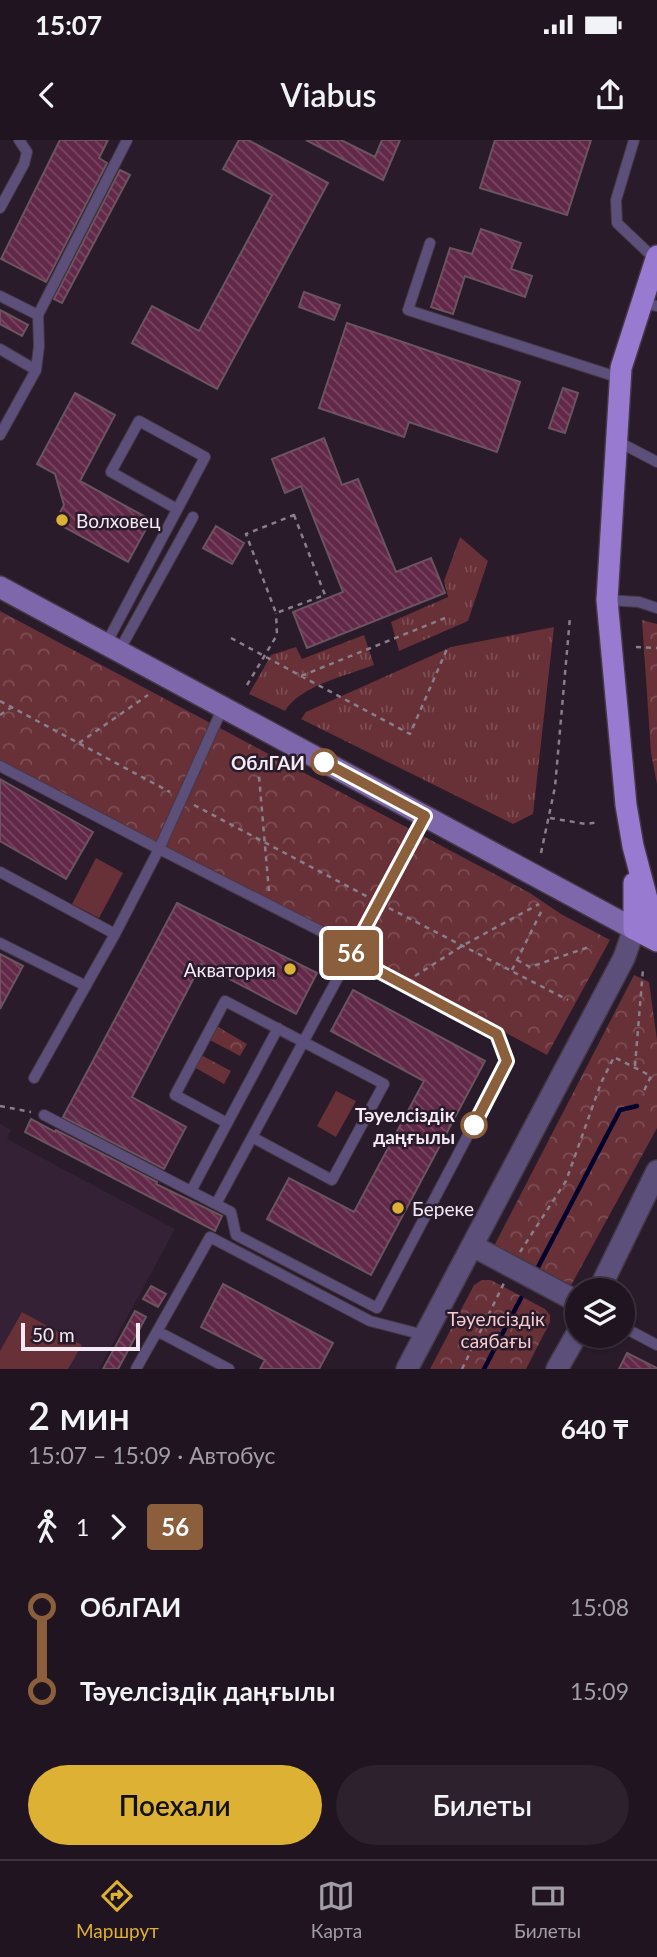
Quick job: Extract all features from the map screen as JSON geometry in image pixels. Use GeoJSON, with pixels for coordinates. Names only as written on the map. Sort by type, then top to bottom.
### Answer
{"type":"FeatureCollection","features":[{"type":"Feature","properties":{"kind":"main road"},"geometry":{"type":"LineString","coordinates":[[656,258],[649,305],[621,368],[607,600],[622,774],[633,846],[657,939]]}},
{"type":"Feature","properties":{"kind":"main road"},"geometry":{"type":"LineString","coordinates":[[0,587],[657,939]]}},
{"type":"Feature","properties":{"kind":"main road"},"geometry":{"type":"LineString","coordinates":[[633,846],[634,929]]}},
{"type":"Feature","properties":{"kind":"street"},"geometry":{"type":"LineString","coordinates":[[407,1369],[624,958],[634,929]]}},
{"type":"Feature","properties":{"kind":"street"},"geometry":{"type":"LineString","coordinates":[[605,1278],[657,1171]]}},
{"type":"Feature","properties":{"kind":"street"},"geometry":{"type":"LineString","coordinates":[[473,1246],[565,1295]]}},
{"type":"Feature","properties":{"kind":"street"},"geometry":{"type":"LineString","coordinates":[[557,1369],[569,1348]]}},
{"type":"Feature","properties":{"kind":"lane"},"geometry":{"type":"LineString","coordinates":[[0,208],[24,164],[27,152],[19,140]]}},
{"type":"Feature","properties":{"kind":"lane"},"geometry":{"type":"LineString","coordinates":[[0,435],[36,370],[39,346],[38,315],[127,140]]}},
{"type":"Feature","properties":{"kind":"lane"},"geometry":{"type":"LineString","coordinates":[[634,140],[616,200],[617,223],[656,258]]}},
{"type":"Feature","properties":{"kind":"lane"},"geometry":{"type":"LineString","coordinates":[[430,243],[408,310],[621,378]]}},
{"type":"Feature","properties":{"kind":"lane"},"geometry":{"type":"LineString","coordinates":[[0,296],[38,315]]}},
{"type":"Feature","properties":{"kind":"lane"},"geometry":{"type":"LineString","coordinates":[[0,349],[36,370]]}},
{"type":"Feature","properties":{"kind":"lane"},"geometry":{"type":"LineString","coordinates":[[113,647],[177,509],[205,457],[139,421],[111,472],[177,509]]}},
{"type":"Feature","properties":{"kind":"lane"},"geometry":{"type":"LineString","coordinates":[[617,441],[657,462]]}},
{"type":"Feature","properties":{"kind":"lane"},"geometry":{"type":"LineString","coordinates":[[113,647],[193,517]]}},
{"type":"Feature","properties":{"kind":"lane"},"geometry":{"type":"LineString","coordinates":[[607,600],[639,602],[657,608],[657,596]]}},
{"type":"Feature","properties":{"kind":"lane"},"geometry":{"type":"LineString","coordinates":[[34,1078],[115,934],[159,849],[223,707]]}},
{"type":"Feature","properties":{"kind":"lane"},"geometry":{"type":"LineString","coordinates":[[0,766],[270,905],[403,984],[497,1034],[507,1061],[370,1321]]}},
{"type":"Feature","properties":{"kind":"lane"},"geometry":{"type":"LineString","coordinates":[[216,1204],[425,816]]}},
{"type":"Feature","properties":{"kind":"lane"},"geometry":{"type":"LineString","coordinates":[[0,872],[115,934]]}},
{"type":"Feature","properties":{"kind":"lane"},"geometry":{"type":"LineString","coordinates":[[0,943],[86,986]]}},
{"type":"Feature","properties":{"kind":"lane"},"geometry":{"type":"LineString","coordinates":[[227,1123],[175,1095],[225,1001],[384,1084],[332,1180],[252,1137]]}},
{"type":"Feature","properties":{"kind":"lane"},"geometry":{"type":"LineString","coordinates":[[191,1191],[278,1028]]}},
{"type":"Feature","properties":{"kind":"lane"},"geometry":{"type":"LineString","coordinates":[[44,1115],[231,1212],[236,1235],[377,1308]]}},
{"type":"Feature","properties":{"kind":"lane"},"geometry":{"type":"LineString","coordinates":[[136,1369],[210,1237],[370,1321],[424,1335]]}},
{"type":"Feature","properties":{"kind":"lane"},"geometry":{"type":"LineString","coordinates":[[157,1331],[229,1369]]}},
{"type":"Feature","properties":{"kind":"lane"},"geometry":{"type":"LineString","coordinates":[[635,1333],[657,1345]]}},
{"type":"Feature","properties":{"kind":"path"},"geometry":{"type":"LineString","coordinates":[[247,685],[277,635],[276,613],[246,534],[294,515],[325,594],[276,613]]}},
{"type":"Feature","properties":{"kind":"path"},"geometry":{"type":"LineString","coordinates":[[541,853],[555,788],[570,617]]}},
{"type":"Feature","properties":{"kind":"path"},"geometry":{"type":"LineString","coordinates":[[301,676],[445,618]]}},
{"type":"Feature","properties":{"kind":"path"},"geometry":{"type":"LineString","coordinates":[[231,638],[410,734],[447,649]]}},
{"type":"Feature","properties":{"kind":"path"},"geometry":{"type":"LineString","coordinates":[[636,647],[657,648]]}},
{"type":"Feature","properties":{"kind":"path"},"geometry":{"type":"LineString","coordinates":[[79,743],[148,695]]}},
{"type":"Feature","properties":{"kind":"path"},"geometry":{"type":"LineString","coordinates":[[0,701],[568,1000]]}},
{"type":"Feature","properties":{"kind":"path"},"geometry":{"type":"LineString","coordinates":[[0,715],[12,707]]}},
{"type":"Feature","properties":{"kind":"path"},"geometry":{"type":"LineString","coordinates":[[263,757],[258,776],[270,905]]}},
{"type":"Feature","properties":{"kind":"path"},"geometry":{"type":"LineString","coordinates":[[549,818],[586,824],[599,822]]}},
{"type":"Feature","properties":{"kind":"path"},"geometry":{"type":"LineString","coordinates":[[403,984],[462,946],[538,904]]}},
{"type":"Feature","properties":{"kind":"path"},"geometry":{"type":"LineString","coordinates":[[511,971],[543,908]]}},
{"type":"Feature","properties":{"kind":"path"},"geometry":{"type":"LineString","coordinates":[[517,960],[530,967],[592,946]]}},
{"type":"Feature","properties":{"kind":"path"},"geometry":{"type":"LineString","coordinates":[[635,1068],[643,968]]}},
{"type":"Feature","properties":{"kind":"path"},"geometry":{"type":"LineString","coordinates":[[462,1369],[511,1266],[566,1181],[601,1083],[614,1057],[651,1076],[642,1095]]}},
{"type":"Feature","properties":{"kind":"path"},"geometry":{"type":"LineString","coordinates":[[0,1106],[44,1115]]}},
{"type":"Feature","properties":{"kind":"shaded area"},"geometry":{"type":"Polygon","coordinates":[[[0,1124],[11,1130],[7,1139],[175,1229],[99,1369],[0,1369],[0,1124]]]}},
{"type":"Feature","properties":{"kind":"green space"},"geometry":{"type":"Polygon","coordinates":[[[460,537],[488,561],[468,621],[399,651],[391,622],[448,597],[444,581],[460,537]]]}},
{"type":"Feature","properties":{"kind":"green space"},"geometry":{"type":"Polygon","coordinates":[[[0,611],[530,893],[561,914],[610,940],[547,1055],[0,762],[0,611]]]}},
{"type":"Feature","properties":{"kind":"green space"},"geometry":{"type":"Polygon","coordinates":[[[642,620],[657,624],[657,784],[651,753],[642,620]]]}},
{"type":"Feature","properties":{"kind":"green space"},"geometry":{"type":"Polygon","coordinates":[[[554,627],[533,814],[513,824],[301,719],[306,712],[451,647],[554,627]]]}},
{"type":"Feature","properties":{"kind":"green space"},"geometry":{"type":"Polygon","coordinates":[[[364,635],[374,665],[313,688],[292,702],[285,711],[249,694],[271,655],[296,647],[302,659],[364,635]]]}},
{"type":"Feature","properties":{"kind":"green space"},"geometry":{"type":"Polygon","coordinates":[[[96,858],[123,873],[99,918],[72,904],[96,858]]]}},
{"type":"Feature","properties":{"kind":"green space","name":"Тәуелсіздік саябағы"},"geometry":{"type":"Polygon","coordinates":[[[634,975],[649,982],[657,1040],[657,1128],[575,1278],[565,1278],[565,1287],[493,1248],[634,975]]]}},
{"type":"Feature","properties":{"kind":"green space"},"geometry":{"type":"Polygon","coordinates":[[[218,1027],[247,1044],[240,1056],[210,1040],[218,1027]]]}},
{"type":"Feature","properties":{"kind":"green space"},"geometry":{"type":"Polygon","coordinates":[[[201,1055],[231,1071],[224,1084],[194,1067],[201,1055]]]}},
{"type":"Feature","properties":{"kind":"green space"},"geometry":{"type":"Polygon","coordinates":[[[336,1091],[356,1101],[336,1137],[317,1126],[336,1091]]]}},
{"type":"Feature","properties":{"kind":"green space","name":"Тәуелсіздік саябағы"},"geometry":{"type":"Polygon","coordinates":[[[482,1280],[491,1280],[545,1309],[550,1315],[550,1322],[526,1369],[430,1369],[474,1285],[482,1280]]]}},
{"type":"Feature","properties":{"kind":"green space"},"geometry":{"type":"Polygon","coordinates":[[[22,1312],[82,1345],[68,1369],[0,1369],[0,1351],[22,1312]]]}},
{"type":"Feature","properties":{"kind":"building"},"geometry":{"type":"Polygon","coordinates":[[[60,140],[108,140],[99,158],[107,163],[46,282],[1,259],[60,140]]]}},
{"type":"Feature","properties":{"kind":"building"},"geometry":{"type":"Polygon","coordinates":[[[239,140],[248,140],[328,183],[217,389],[132,343],[152,306],[199,331],[272,195],[223,169],[239,140]]]}},
{"type":"Feature","properties":{"kind":"building"},"geometry":{"type":"Polygon","coordinates":[[[306,140],[341,140],[375,157],[382,140],[400,140],[383,180],[306,140]]]}},
{"type":"Feature","properties":{"kind":"building"},"geometry":{"type":"Polygon","coordinates":[[[495,140],[591,140],[567,215],[480,188],[495,140]]]}},
{"type":"Feature","properties":{"kind":"building"},"geometry":{"type":"Polygon","coordinates":[[[120,170],[130,175],[62,303],[54,299],[120,170]]]}},
{"type":"Feature","properties":{"kind":"building"},"geometry":{"type":"Polygon","coordinates":[[[481,229],[521,243],[511,269],[532,276],[525,297],[465,276],[453,314],[431,307],[450,248],[472,254],[481,229]]]}},
{"type":"Feature","properties":{"kind":"building"},"geometry":{"type":"Polygon","coordinates":[[[304,292],[340,305],[334,320],[299,307],[304,292]]]}},
{"type":"Feature","properties":{"kind":"building"},"geometry":{"type":"Polygon","coordinates":[[[0,310],[28,325],[22,336],[0,324],[0,310]]]}},
{"type":"Feature","properties":{"kind":"building"},"geometry":{"type":"Polygon","coordinates":[[[347,323],[520,382],[497,452],[409,422],[404,437],[319,408],[347,323]]]}},
{"type":"Feature","properties":{"kind":"building"},"geometry":{"type":"Polygon","coordinates":[[[563,388],[578,393],[565,433],[549,428],[563,388]]]}},
{"type":"Feature","properties":{"kind":"building"},"geometry":{"type":"Polygon","coordinates":[[[75,393],[115,415],[80,481],[151,520],[128,562],[55,522],[64,505],[55,474],[37,464],[75,393]]]}},
{"type":"Feature","properties":{"kind":"building"},"geometry":{"type":"Polygon","coordinates":[[[324,438],[342,485],[358,479],[396,572],[431,558],[445,593],[307,648],[293,612],[343,592],[301,486],[285,493],[272,459],[324,438]]]}},
{"type":"Feature","properties":{"kind":"building"},"geometry":{"type":"Polygon","coordinates":[[[216,526],[244,543],[232,564],[203,548],[216,526]]]}},
{"type":"Feature","properties":{"kind":"building"},"geometry":{"type":"Polygon","coordinates":[[[0,779],[93,832],[66,879],[0,841],[0,779]]]}},
{"type":"Feature","properties":{"kind":"building"},"geometry":{"type":"Polygon","coordinates":[[[177,903],[317,973],[296,1014],[201,964],[132,1097],[186,1127],[164,1169],[63,1117],[177,903]]]}},
{"type":"Feature","properties":{"kind":"building"},"geometry":{"type":"Polygon","coordinates":[[[0,954],[23,966],[0,1009],[0,954]]]}},
{"type":"Feature","properties":{"kind":"building"},"geometry":{"type":"Polygon","coordinates":[[[353,990],[485,1061],[371,1275],[267,1219],[289,1178],[354,1212],[424,1081],[331,1031],[353,990]]]}},
{"type":"Feature","properties":{"kind":"building"},"geometry":{"type":"Polygon","coordinates":[[[31,1119],[222,1216],[215,1231],[25,1132],[31,1119]]]}},
{"type":"Feature","properties":{"kind":"building"},"geometry":{"type":"Polygon","coordinates":[[[223,1284],[333,1343],[319,1369],[260,1369],[265,1360],[201,1327],[223,1284]]]}},
{"type":"Feature","properties":{"kind":"building"},"geometry":{"type":"Polygon","coordinates":[[[151,1286],[166,1294],[158,1307],[143,1299],[151,1286]]]}},
{"type":"Feature","properties":{"kind":"building"},"geometry":{"type":"Polygon","coordinates":[[[135,1311],[146,1317],[118,1369],[103,1369],[135,1311]]]}},
{"type":"Feature","properties":{"kind":"building"},"geometry":{"type":"Polygon","coordinates":[[[627,1353],[657,1368],[657,1369],[619,1369],[627,1353]]]}},
{"type":"Feature","properties":{"kind":"waterway"},"geometry":{"type":"LineString","coordinates":[[536,1271],[620,1110],[637,1106]]}},
{"type":"Feature","properties":{"kind":"waterway"},"geometry":{"type":"LineString","coordinates":[[484,1369],[521,1298]]}},
{"type":"Feature","properties":{"kind":"bus line","name":"56"},"geometry":{"type":"LineString","coordinates":[[324,762],[425,816],[350,956],[497,1034],[507,1061],[474,1125]]}},
{"type":"Feature","properties":{"kind":"place","name":"Волховец"},"geometry":{"type":"Point","coordinates":[62,520]}},
{"type":"Feature","properties":{"kind":"place","name":"ОблГАИ"},"geometry":{"type":"Point","coordinates":[324,762]}},
{"type":"Feature","properties":{"kind":"place","name":"Акватория"},"geometry":{"type":"Point","coordinates":[290,969]}},
{"type":"Feature","properties":{"kind":"place","name":"Тәуелсіздік даңғылы"},"geometry":{"type":"Point","coordinates":[474,1125]}},
{"type":"Feature","properties":{"kind":"place","name":"Береке"},"geometry":{"type":"Point","coordinates":[398,1208]}}]}
